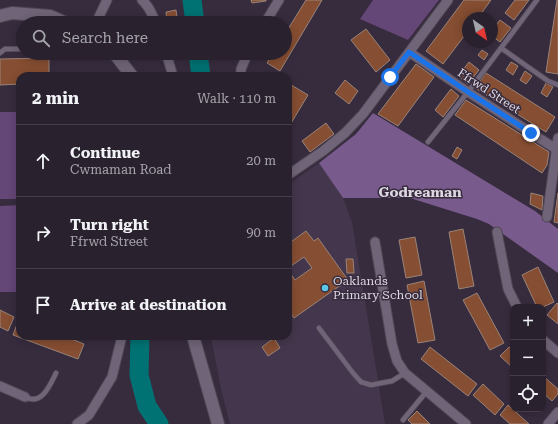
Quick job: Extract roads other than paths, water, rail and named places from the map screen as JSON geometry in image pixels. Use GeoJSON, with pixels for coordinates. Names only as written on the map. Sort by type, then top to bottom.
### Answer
{"type":"FeatureCollection","features":[{"type":"Feature","properties":{"kind":"main road"},"geometry":{"type":"LineString","coordinates":[[0,16],[12,14],[50,16]]}},
{"type":"Feature","properties":{"kind":"main road"},"geometry":{"type":"LineString","coordinates":[[119,60],[129,72]]}},
{"type":"Feature","properties":{"kind":"main road"},"geometry":{"type":"LineString","coordinates":[[194,340],[218,424]]}},
{"type":"Feature","properties":{"kind":"street"},"geometry":{"type":"LineString","coordinates":[[99,16],[107,0]]}},
{"type":"Feature","properties":{"kind":"street"},"geometry":{"type":"LineString","coordinates":[[142,0],[147,4],[153,16]]}},
{"type":"Feature","properties":{"kind":"street"},"geometry":{"type":"LineString","coordinates":[[269,16],[279,0]]}},
{"type":"Feature","properties":{"kind":"street"},"geometry":{"type":"LineString","coordinates":[[292,172],[323,151],[345,133],[363,114],[448,0]]}},
{"type":"Feature","properties":{"kind":"street","name":"Ffrwd Street"},"geometry":{"type":"LineString","coordinates":[[409,52],[556,149]]}},
{"type":"Feature","properties":{"kind":"street"},"geometry":{"type":"LineString","coordinates":[[168,60],[172,72]]}},
{"type":"Feature","properties":{"kind":"street"},"geometry":{"type":"LineString","coordinates":[[241,72],[245,60]]}},
{"type":"Feature","properties":{"kind":"street"},"geometry":{"type":"LineString","coordinates":[[547,217],[558,138]]}},
{"type":"Feature","properties":{"kind":"street"},"geometry":{"type":"LineString","coordinates":[[496,232],[508,289],[515,304]]}},
{"type":"Feature","properties":{"kind":"street"},"geometry":{"type":"LineString","coordinates":[[375,242],[392,344],[397,361],[406,373],[466,424]]}},
{"type":"Feature","properties":{"kind":"street"},"geometry":{"type":"LineString","coordinates":[[77,424],[89,415],[112,377],[121,340]]}},
{"type":"Feature","properties":{"kind":"street"},"geometry":{"type":"LineString","coordinates":[[546,343],[558,353]]}},
{"type":"Feature","properties":{"kind":"street"},"geometry":{"type":"LineString","coordinates":[[0,386],[25,396]]}},
{"type":"Feature","properties":{"kind":"street"},"geometry":{"type":"LineString","coordinates":[[548,424],[558,412]]}},
{"type":"Feature","properties":{"kind":"lane"},"geometry":{"type":"LineString","coordinates":[[428,142],[468,92],[537,0]]}},
{"type":"Feature","properties":{"kind":"lane"},"geometry":{"type":"LineString","coordinates":[[501,48],[548,81],[558,85]]}},
{"type":"Feature","properties":{"kind":"lane"},"geometry":{"type":"LineString","coordinates":[[0,53],[5,49],[16,49]]}},
{"type":"Feature","properties":{"kind":"lane"},"geometry":{"type":"LineString","coordinates":[[319,328],[360,382],[371,385],[392,381],[406,373]]}},
{"type":"Feature","properties":{"kind":"lane"},"geometry":{"type":"LineString","coordinates":[[25,396],[30,399],[35,399],[41,396],[48,390],[56,373]]}},
{"type":"Feature","properties":{"kind":"lane"},"geometry":{"type":"LineString","coordinates":[[403,420],[428,391]]}},
{"type":"Feature","properties":{"kind":"waterway"},"geometry":{"type":"LineString","coordinates":[[192,0],[194,16]]}},
{"type":"Feature","properties":{"kind":"waterway"},"geometry":{"type":"LineString","coordinates":[[199,60],[200,72]]}},
{"type":"Feature","properties":{"kind":"waterway"},"geometry":{"type":"LineString","coordinates":[[140,340],[139,375],[147,406],[159,424]]}},
{"type":"Feature","properties":{"kind":"place","name":"Oaklands Primary School"},"geometry":{"type":"Point","coordinates":[325,288]}},
{"type":"Feature","properties":{"kind":"district","name":"Godreaman"},"geometry":{"type":"Point","coordinates":[420,192]}}]}
